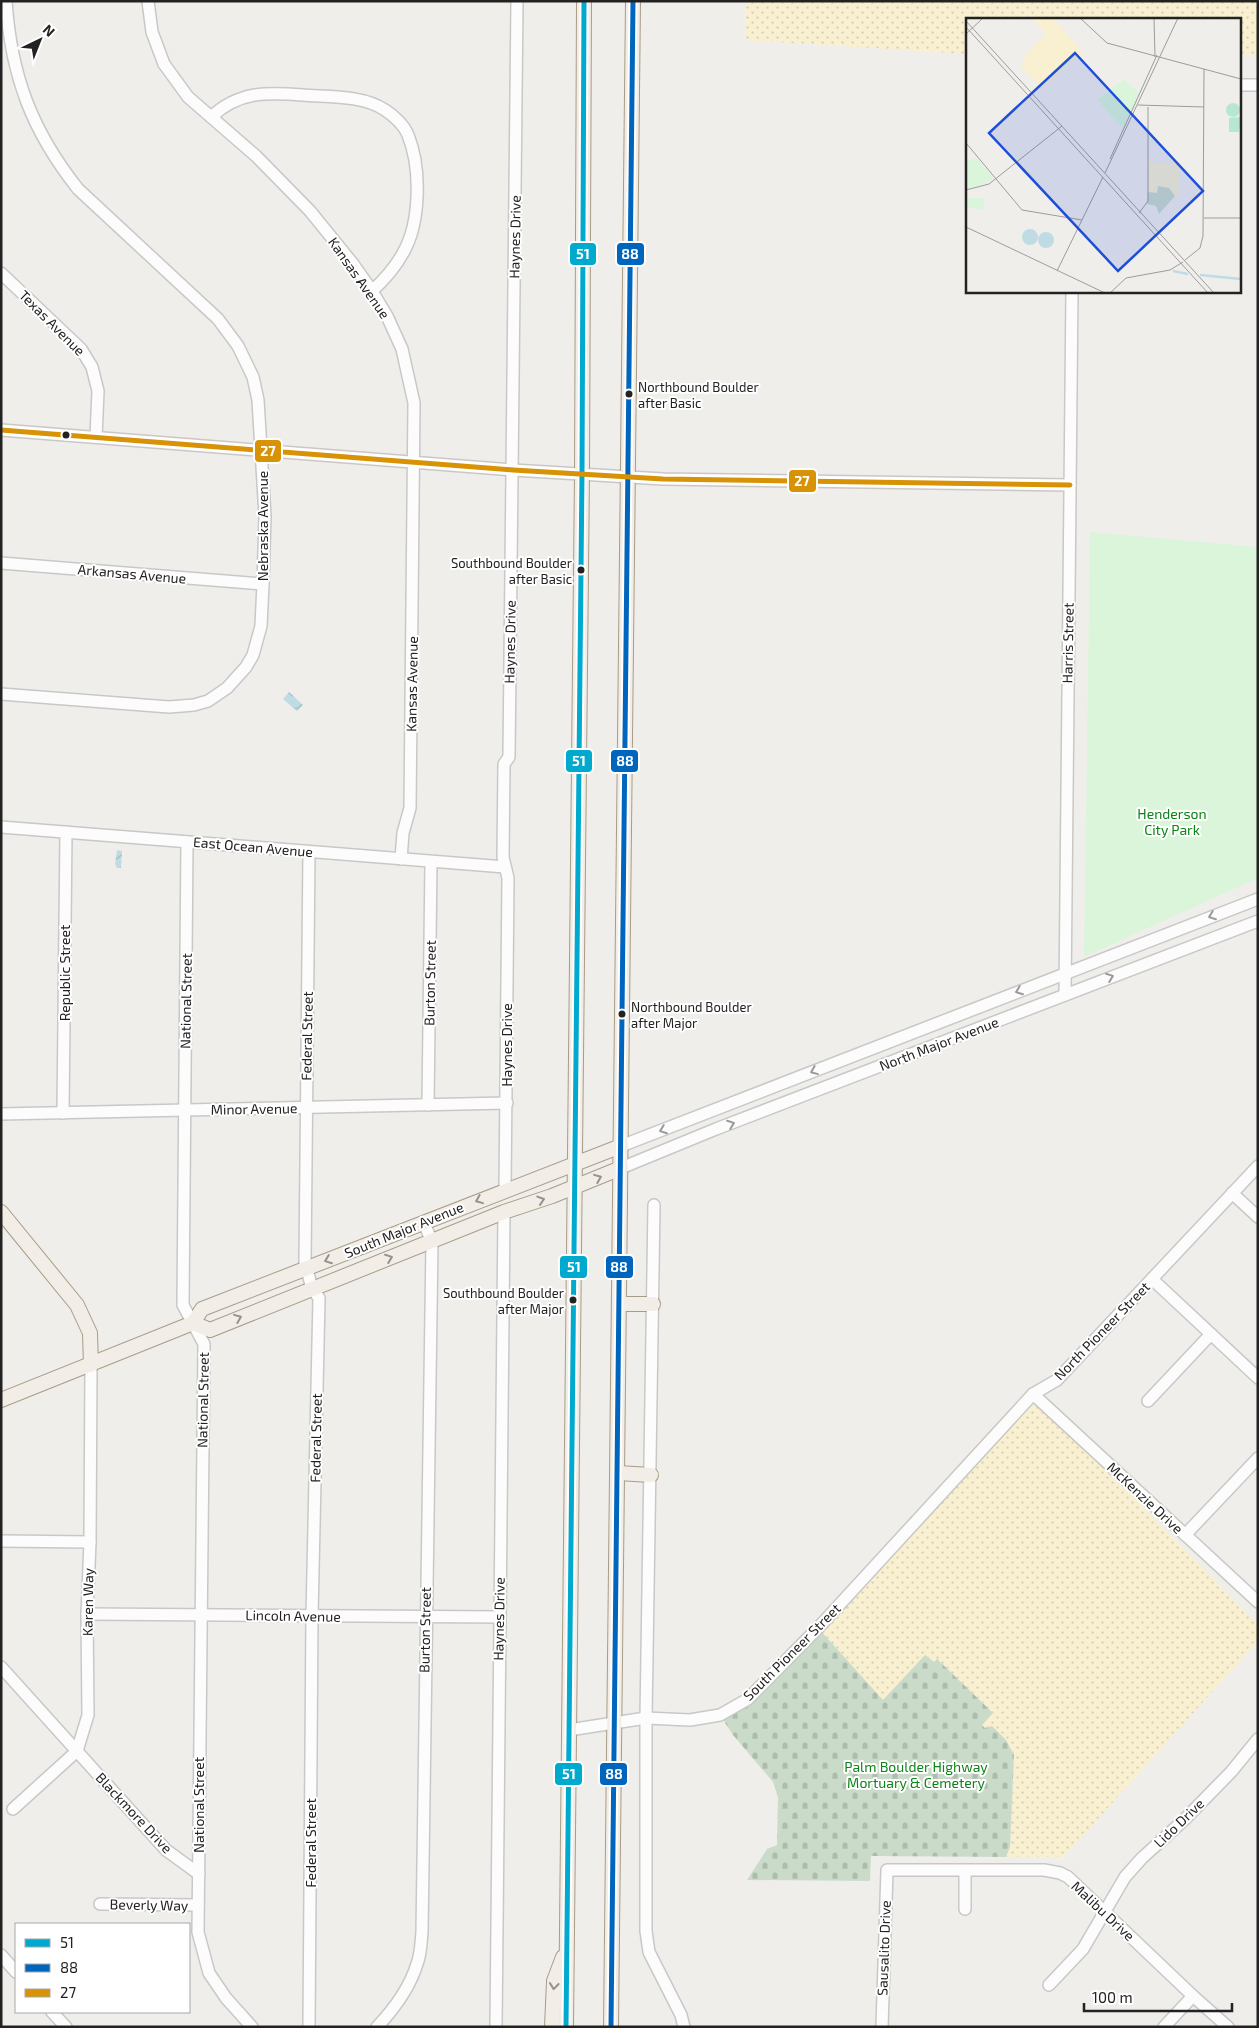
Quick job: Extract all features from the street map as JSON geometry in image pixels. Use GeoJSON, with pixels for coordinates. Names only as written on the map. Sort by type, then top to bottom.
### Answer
{"type":"FeatureCollection","features":[{"type":"Feature","properties":{"kind":"main road"},"geometry":{"type":"LineString","coordinates":[[566,2027],[582,474],[584,1]]}},
{"type":"Feature","properties":{"kind":"main road"},"geometry":{"type":"LineString","coordinates":[[611,2027],[620,1304],[632,1]]}},
{"type":"Feature","properties":{"kind":"main road","name":"South Major Avenue"},"geometry":{"type":"LineString","coordinates":[[1,1400],[193,1323],[202,1309],[621,1146]]}},
{"type":"Feature","properties":{"kind":"main road","name":"South Major Avenue"},"geometry":{"type":"LineString","coordinates":[[193,1323],[210,1330],[504,1212],[621,1168]]}},
{"type":"Feature","properties":{"kind":"main road"},"geometry":{"type":"LineString","coordinates":[[1,1212],[77,1305],[90,1333],[91,1365]]}},
{"type":"Feature","properties":{"kind":"main road"},"geometry":{"type":"LineString","coordinates":[[620,1304],[653,1304]]}},
{"type":"Feature","properties":{"kind":"main road"},"geometry":{"type":"LineString","coordinates":[[618,1473],[651,1474]]}},
{"type":"Feature","properties":{"kind":"main road"},"geometry":{"type":"LineString","coordinates":[[552,2027],[554,1980],[566,1947]]}},
{"type":"Feature","properties":{"kind":"street","name":"Nebraska Avenue"},"geometry":{"type":"LineString","coordinates":[[1,694],[169,707],[194,705],[208,701],[227,688],[246,667],[253,655],[261,626],[264,516],[258,400],[253,377],[238,346],[218,319],[78,189],[59,165],[28,109],[13,63],[6,1]]}},
{"type":"Feature","properties":{"kind":"street","name":"Kansas Avenue"},"geometry":{"type":"LineString","coordinates":[[148,1],[152,32],[164,64],[188,98],[256,156],[310,211],[353,264],[372,291],[387,316],[402,349],[414,403],[414,462],[410,808],[403,833],[401,859]]}},
{"type":"Feature","properties":{"kind":"street","name":"Haynes Drive"},"geometry":{"type":"LineString","coordinates":[[505,1190],[508,878],[503,857],[504,764],[509,757],[517,1]]}},
{"type":"Feature","properties":{"kind":"street"},"geometry":{"type":"LineString","coordinates":[[1242,85],[1258,85]]}},
{"type":"Feature","properties":{"kind":"street"},"geometry":{"type":"LineString","coordinates":[[211,117],[222,107],[250,94],[272,92],[362,100],[384,109],[401,124],[407,134],[417,164],[416,218],[404,252],[388,275],[372,291]]}},
{"type":"Feature","properties":{"kind":"street","name":"Texas Avenue"},"geometry":{"type":"LineString","coordinates":[[1,273],[81,349],[92,367],[98,391],[96,437]]}},
{"type":"Feature","properties":{"kind":"street","name":"Harris Street"},"geometry":{"type":"LineString","coordinates":[[1065,995],[1072,292]]}},
{"type":"Feature","properties":{"kind":"street"},"geometry":{"type":"LineString","coordinates":[[1,430],[513,470],[628,477],[1070,485]]}},
{"type":"Feature","properties":{"kind":"street","name":"Arkansas Avenue"},"geometry":{"type":"LineString","coordinates":[[1,563],[263,584]]}},
{"type":"Feature","properties":{"kind":"street","name":"East Ocean Avenue"},"geometry":{"type":"LineString","coordinates":[[1,827],[505,867]]}},
{"type":"Feature","properties":{"kind":"street","name":"Republic Street"},"geometry":{"type":"LineString","coordinates":[[63,1113],[66,832]]}},
{"type":"Feature","properties":{"kind":"street","name":"National Street"},"geometry":{"type":"LineString","coordinates":[[188,842],[183,1305],[204,1344],[198,1874]]}},
{"type":"Feature","properties":{"kind":"street","name":"Federal Street"},"geometry":{"type":"LineString","coordinates":[[309,852],[305,1263],[312,1288],[319,1298],[312,1616],[309,2027]]}},
{"type":"Feature","properties":{"kind":"street","name":"Burton Street"},"geometry":{"type":"LineString","coordinates":[[428,1105],[431,862]]}},
{"type":"Feature","properties":{"kind":"street","name":"North Major Avenue"},"geometry":{"type":"LineString","coordinates":[[621,1146],[1258,899]]}},
{"type":"Feature","properties":{"kind":"street","name":"North Major Avenue"},"geometry":{"type":"LineString","coordinates":[[621,1168],[1258,921]]}},
{"type":"Feature","properties":{"kind":"street"},"geometry":{"type":"LineString","coordinates":[[1178,930],[1185,948]]}},
{"type":"Feature","properties":{"kind":"street"},"geometry":{"type":"LineString","coordinates":[[1163,935],[1171,954]]}},
{"type":"Feature","properties":{"kind":"street"},"geometry":{"type":"LineString","coordinates":[[970,1010],[977,1029]]}},
{"type":"Feature","properties":{"kind":"street"},"geometry":{"type":"LineString","coordinates":[[860,1053],[866,1072]]}},
{"type":"Feature","properties":{"kind":"street","name":"Minor Avenue"},"geometry":{"type":"LineString","coordinates":[[1,1114],[507,1103]]}},
{"type":"Feature","properties":{"kind":"street","name":"North Pioneer Street"},"geometry":{"type":"LineString","coordinates":[[902,1536],[1032,1394],[1057,1380],[1258,1166]]}},
{"type":"Feature","properties":{"kind":"street"},"geometry":{"type":"LineString","coordinates":[[1232,1193],[1258,1217]]}},
{"type":"Feature","properties":{"kind":"street"},"geometry":{"type":"LineString","coordinates":[[654,1205],[646,1718],[646,1931],[650,1952],[681,2016],[684,2027]]}},
{"type":"Feature","properties":{"kind":"street","name":"Haynes Drive"},"geometry":{"type":"LineString","coordinates":[[496,2027],[504,1212]]}},
{"type":"Feature","properties":{"kind":"street","name":"Burton Street"},"geometry":{"type":"LineString","coordinates":[[377,2027],[392,2011],[413,1976],[418,1962],[422,1932],[425,1617],[432,1242],[424,1223]]}},
{"type":"Feature","properties":{"kind":"street"},"geometry":{"type":"LineString","coordinates":[[1152,1279],[1258,1378]]}},
{"type":"Feature","properties":{"kind":"street"},"geometry":{"type":"LineString","coordinates":[[1148,1401],[1211,1334]]}},
{"type":"Feature","properties":{"kind":"street","name":"Karen Way"},"geometry":{"type":"LineString","coordinates":[[77,1751],[88,1715],[87,1614],[90,1542],[91,1365]]}},
{"type":"Feature","properties":{"kind":"street","name":"McKenzie Drive"},"geometry":{"type":"LineString","coordinates":[[1032,1394],[1258,1602]]}},
{"type":"Feature","properties":{"kind":"street"},"geometry":{"type":"LineString","coordinates":[[1185,1535],[1258,1458]]}},
{"type":"Feature","properties":{"kind":"street","name":"South Pioneer Street"},"geometry":{"type":"LineString","coordinates":[[569,1730],[646,1718],[690,1720],[720,1716],[748,1699],[818,1628],[902,1536]]}},
{"type":"Feature","properties":{"kind":"street"},"geometry":{"type":"LineString","coordinates":[[1,1542],[90,1542]]}},
{"type":"Feature","properties":{"kind":"street","name":"Lincoln Avenue"},"geometry":{"type":"LineString","coordinates":[[87,1614],[499,1617]]}},
{"type":"Feature","properties":{"kind":"street","name":"Blackmore Drive"},"geometry":{"type":"LineString","coordinates":[[1,1667],[166,1850],[198,1874]]}},
{"type":"Feature","properties":{"kind":"street","name":"Lido Drive"},"geometry":{"type":"LineString","coordinates":[[1049,1986],[1083,1949],[1125,1878],[1142,1858],[1184,1820],[1230,1772],[1258,1739]]}},
{"type":"Feature","properties":{"kind":"street"},"geometry":{"type":"LineString","coordinates":[[13,1809],[77,1751]]}},
{"type":"Feature","properties":{"kind":"street","name":"Malibu Drive"},"geometry":{"type":"LineString","coordinates":[[887,1870],[1044,1870],[1060,1873],[1068,1877],[1228,2027]]}},
{"type":"Feature","properties":{"kind":"street","name":"Sausalito Drive"},"geometry":{"type":"LineString","coordinates":[[882,2027],[887,1870]]}},
{"type":"Feature","properties":{"kind":"street"},"geometry":{"type":"LineString","coordinates":[[965,1870],[965,1909]]}},
{"type":"Feature","properties":{"kind":"street"},"geometry":{"type":"LineString","coordinates":[[198,1874],[198,1932],[209,1973],[226,1998],[252,2027]]}},
{"type":"Feature","properties":{"kind":"street","name":"Beverly Way"},"geometry":{"type":"LineString","coordinates":[[100,1904],[198,1905]]}},
{"type":"Feature","properties":{"kind":"street"},"geometry":{"type":"LineString","coordinates":[[1,1955],[15,1971]]}},
{"type":"Feature","properties":{"kind":"street"},"geometry":{"type":"LineString","coordinates":[[1164,2027],[1193,1996]]}},
{"type":"Feature","properties":{"kind":"street"},"geometry":{"type":"LineString","coordinates":[[53,2013],[66,2027]]}},
{"type":"Feature","properties":{"kind":"sand"},"geometry":{"type":"Polygon","coordinates":[[[745,1],[1258,1],[1258,56],[1242,56],[1242,18],[966,18],[966,54],[745,40],[745,1]]]}},
{"type":"Feature","properties":{"kind":"sand"},"geometry":{"type":"Polygon","coordinates":[[[1033,1394],[1258,1625],[1258,1641],[1061,1860],[1059,1857],[1006,1857],[1010,1847],[1014,1755],[1006,1740],[992,1726],[985,1728],[982,1725],[993,1713],[937,1659],[934,1662],[929,1658],[883,1701],[818,1628],[1033,1394]]]}},
{"type":"Feature","properties":{"kind":"green space","name":"Henderson City Park"},"geometry":{"type":"Polygon","coordinates":[[[1090,532],[1258,547],[1258,878],[1084,957],[1090,532]]]}},
{"type":"Feature","properties":{"kind":"green space","name":"Palm Boulder Highway Mortuary & Cemetery"},"geometry":{"type":"Polygon","coordinates":[[[818,1628],[883,1700],[925,1655],[934,1662],[937,1659],[993,1713],[982,1725],[985,1728],[992,1726],[1006,1740],[1014,1755],[1010,1847],[1006,1857],[871,1856],[870,1881],[747,1880],[767,1849],[777,1845],[778,1797],[773,1782],[733,1735],[720,1715],[748,1699],[818,1628]]]}},
{"type":"Feature","properties":{"kind":"water"},"geometry":{"type":"Polygon","coordinates":[[[289,692],[303,705],[297,711],[283,699],[289,692]]]}},
{"type":"Feature","properties":{"kind":"water"},"geometry":{"type":"Polygon","coordinates":[[[117,850],[122,851],[121,868],[117,868],[115,864],[117,850]]]}},
{"type":"Feature","properties":{"kind":"transit line","name":"51"},"geometry":{"type":"LineString","coordinates":[[566,2027],[582,474],[584,1]]}},
{"type":"Feature","properties":{"kind":"transit line","name":"88"},"geometry":{"type":"LineString","coordinates":[[611,2027],[633,1]]}},
{"type":"Feature","properties":{"kind":"transit line","name":"27"},"geometry":{"type":"LineString","coordinates":[[1,430],[513,470],[663,479],[1070,485]]}},
{"type":"Feature","properties":{"kind":"place","name":"Northbound Boulder after Basic"},"geometry":{"type":"Point","coordinates":[629,394]}},
{"type":"Feature","properties":{"kind":"place","name":"Southbound Boulder after Basic"},"geometry":{"type":"Point","coordinates":[581,570]}},
{"type":"Feature","properties":{"kind":"place","name":"Northbound Boulder after Major"},"geometry":{"type":"Point","coordinates":[622,1014]}},
{"type":"Feature","properties":{"kind":"place","name":"Southbound Boulder after Major"},"geometry":{"type":"Point","coordinates":[573,1300]}}]}
